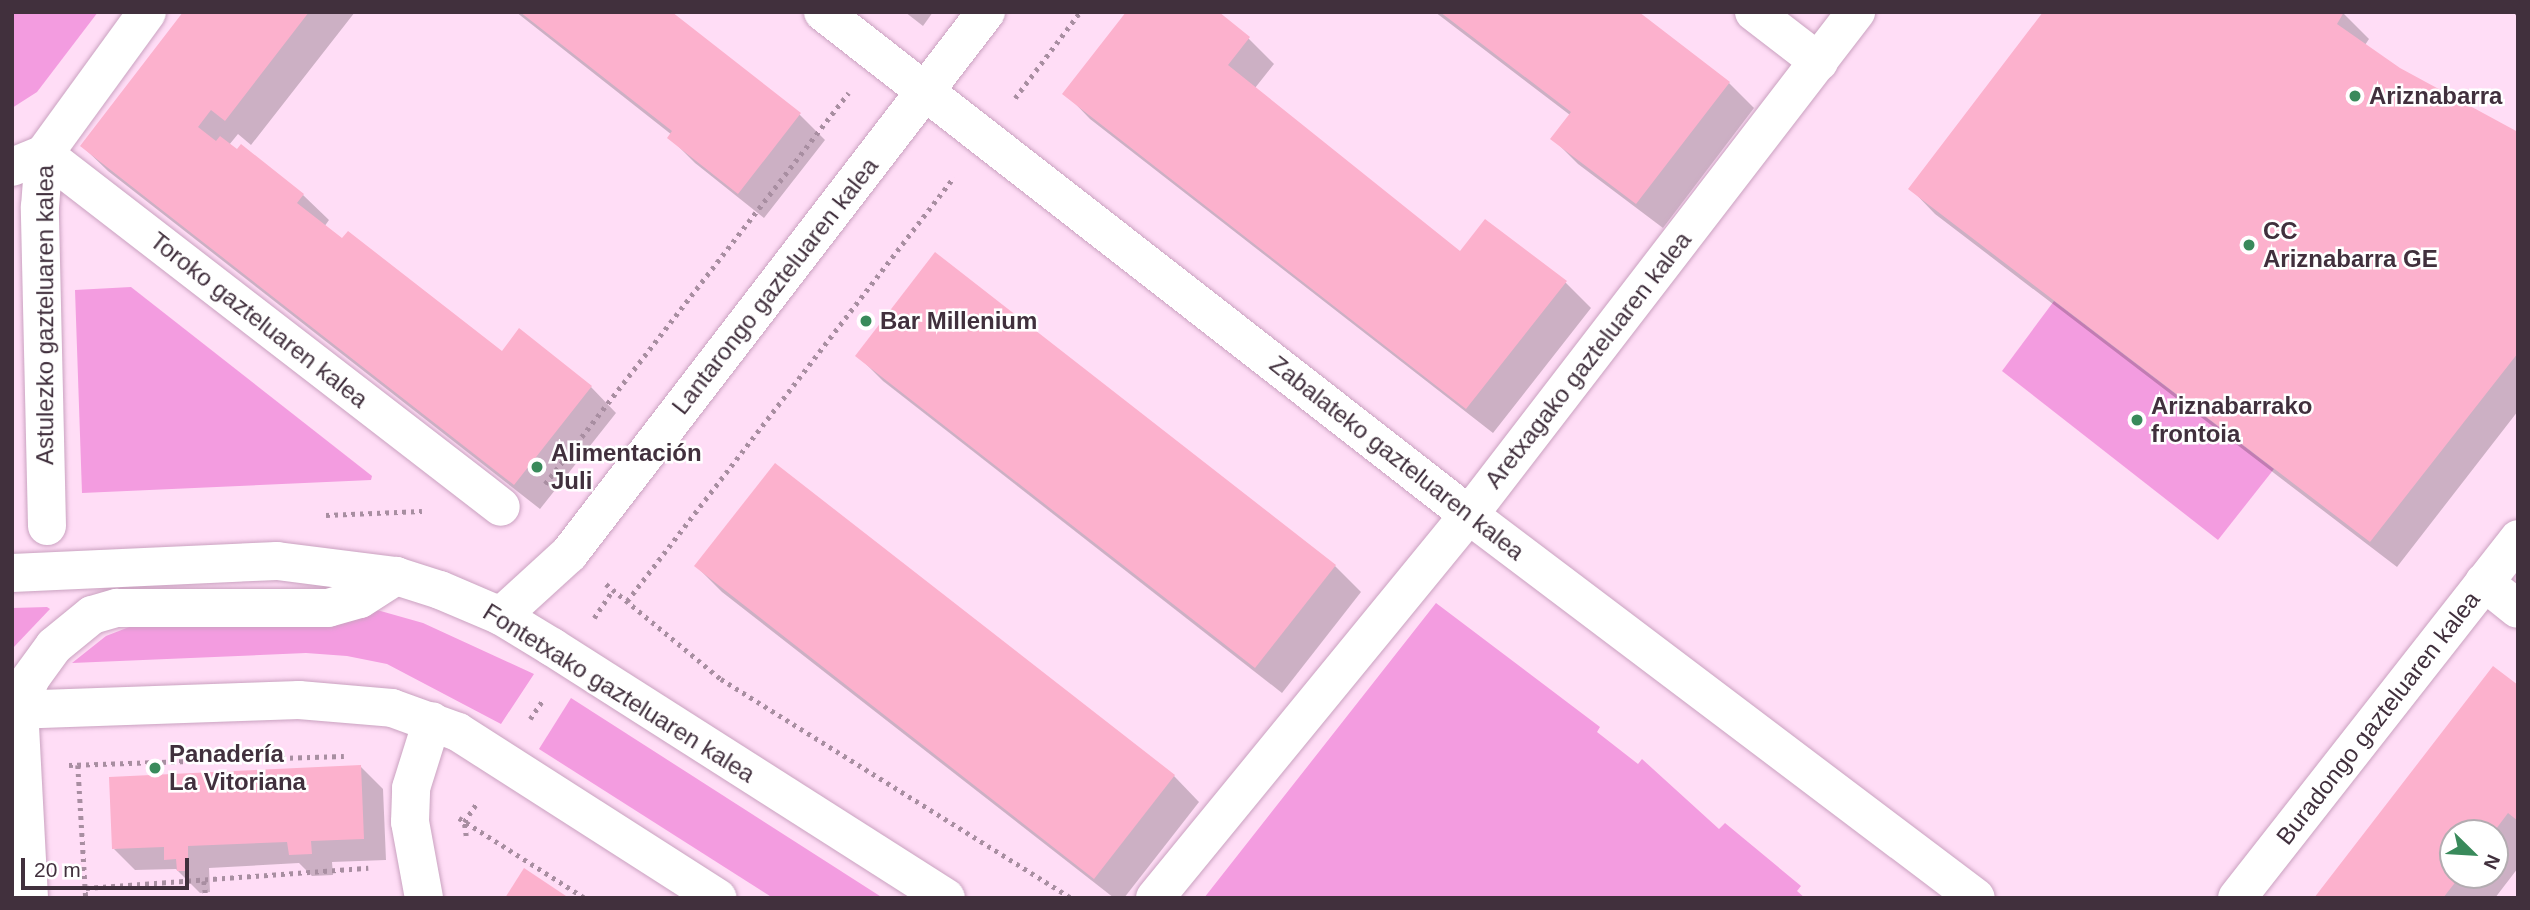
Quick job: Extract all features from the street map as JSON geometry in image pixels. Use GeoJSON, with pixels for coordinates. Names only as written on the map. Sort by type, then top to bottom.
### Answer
{"type":"FeatureCollection","features":[{"type":"Feature","properties":{"kind":"street","name":"Astulezko gazteluaren kalea"},"geometry":{"type":"LineString","coordinates":[[47,526],[40,206],[28,161],[147,12]]}},
{"type":"Feature","properties":{"kind":"street","name":"Zabalateko gazteluaren kalea"},"geometry":{"type":"LineString","coordinates":[[823,12],[1469,515],[1976,898]]}},
{"type":"Feature","properties":{"kind":"street","name":"Lantarongo gazteluaren kalea"},"geometry":{"type":"LineString","coordinates":[[501,616],[569,554],[986,12]]}},
{"type":"Feature","properties":{"kind":"street"},"geometry":{"type":"LineString","coordinates":[[1754,12],[1819,62]]}},
{"type":"Feature","properties":{"kind":"street","name":"Aretxagako gazteluaren kalea"},"geometry":{"type":"LineString","coordinates":[[1155,898],[1469,515],[1856,12]]}},
{"type":"Feature","properties":{"kind":"street","name":"Toroko gazteluaren kalea"},"geometry":{"type":"LineString","coordinates":[[28,161],[501,507]]}},
{"type":"Feature","properties":{"kind":"street","name":"Buradongo gazteluaren kalea"},"geometry":{"type":"LineString","coordinates":[[2237,898],[2518,538]]}},
{"type":"Feature","properties":{"kind":"street","name":"Fontetxako gazteluaren kalea"},"geometry":{"type":"LineString","coordinates":[[12,573],[277,561],[396,576],[501,616],[946,898]]}},
{"type":"Feature","properties":{"kind":"street"},"geometry":{"type":"LineString","coordinates":[[29,898],[24,768],[16,710],[30,679],[54,646],[92,615],[117,608],[328,608],[360,600],[396,576]]}},
{"type":"Feature","properties":{"kind":"street"},"geometry":{"type":"LineString","coordinates":[[2484,582],[2518,609]]}},
{"type":"Feature","properties":{"kind":"street"},"geometry":{"type":"LineString","coordinates":[[16,710],[326,700],[392,708],[458,732],[718,898]]}},
{"type":"Feature","properties":{"kind":"street"},"geometry":{"type":"LineString","coordinates":[[424,898],[410,821],[411,789],[432,721]]}},
{"type":"Feature","properties":{"kind":"path"},"geometry":{"type":"LineString","coordinates":[[627,601],[1080,12]]}},
{"type":"Feature","properties":{"kind":"path"},"geometry":{"type":"LineString","coordinates":[[501,507],[519,518],[878,54]]}},
{"type":"Feature","properties":{"kind":"path"},"geometry":{"type":"LineString","coordinates":[[569,554],[721,679],[1071,898]]}},
{"type":"Feature","properties":{"kind":"path"},"geometry":{"type":"LineString","coordinates":[[24,768],[363,756],[373,769],[411,789],[585,898]]}},
{"type":"Feature","properties":{"kind":"path"},"geometry":{"type":"LineString","coordinates":[[78,765],[86,898]]}},
{"type":"Feature","properties":{"kind":"path"},"geometry":{"type":"LineString","coordinates":[[86,888],[378,868]]}},
{"type":"Feature","properties":{"kind":"path"},"geometry":{"type":"LineString","coordinates":[[204,881],[206,898]]}},
{"type":"Feature","properties":{"kind":"shaded area"},"geometry":{"type":"Polygon","coordinates":[[[12,12],[98,12],[37,92],[12,108],[12,12]]]}},
{"type":"Feature","properties":{"kind":"shaded area"},"geometry":{"type":"Polygon","coordinates":[[[131,287],[372,476],[371,480],[82,493],[75,290],[131,287]]]}},
{"type":"Feature","properties":{"kind":"shaded area","name":"Ariznabarrako frontoia"},"geometry":{"type":"Polygon","coordinates":[[[2054,301],[2274,469],[2218,540],[2002,371],[2054,301]]]}},
{"type":"Feature","properties":{"kind":"shaded area"},"geometry":{"type":"Polygon","coordinates":[[[1436,603],[1600,727],[1597,732],[1638,764],[1642,759],[1719,829],[1725,823],[1801,886],[1797,891],[1805,898],[1204,898],[1436,603]]]}},
{"type":"Feature","properties":{"kind":"shaded area"},"geometry":{"type":"Polygon","coordinates":[[[12,608],[50,609],[12,649],[12,608]]]}},
{"type":"Feature","properties":{"kind":"shaded area"},"geometry":{"type":"Polygon","coordinates":[[[377,610],[423,623],[534,674],[501,724],[387,664],[347,656],[306,653],[72,663],[106,636],[137,624],[377,610]]]}},
{"type":"Feature","properties":{"kind":"shaded area"},"geometry":{"type":"Polygon","coordinates":[[[571,698],[883,898],[773,898],[539,749],[571,698]]]}},
{"type":"Feature","properties":{"kind":"building"},"geometry":{"type":"Polygon","coordinates":[[[183,12],[309,12],[225,121],[211,110],[198,127],[216,141],[220,136],[237,149],[241,144],[304,194],[297,203],[342,238],[348,231],[502,351],[519,328],[592,386],[514,485],[80,146],[183,12]]]}},
{"type":"Feature","properties":{"kind":"building"},"geometry":{"type":"Polygon","coordinates":[[[520,12],[672,12],[801,113],[738,194],[667,138],[672,131],[520,12]]]}},
{"type":"Feature","properties":{"kind":"building"},"geometry":{"type":"Polygon","coordinates":[[[1126,12],[1219,12],[1250,37],[1228,65],[1460,251],[1485,219],[1567,281],[1466,409],[1062,94],[1126,12]]]}},
{"type":"Feature","properties":{"kind":"building"},"geometry":{"type":"Polygon","coordinates":[[[1440,12],[1639,12],[1730,82],[1636,204],[1550,139],[1571,112],[1440,12]]]}},
{"type":"Feature","properties":{"kind":"building","name":"CC Ariznabarra GE"},"geometry":{"type":"Polygon","coordinates":[[[2043,12],[2344,12],[2337,24],[2400,68],[2518,132],[2518,353],[2370,542],[1908,189],[2043,12]]]}},
{"type":"Feature","properties":{"kind":"building"},"geometry":{"type":"Polygon","coordinates":[[[935,252],[1336,565],[1255,668],[855,356],[935,252]]]}},
{"type":"Feature","properties":{"kind":"building"},"geometry":{"type":"Polygon","coordinates":[[[775,463],[1175,775],[1094,879],[694,566],[775,463]]]}},
{"type":"Feature","properties":{"kind":"building"},"geometry":{"type":"Polygon","coordinates":[[[2493,666],[2518,685],[2518,821],[2508,813],[2504,819],[2439,819],[2439,889],[2450,889],[2443,898],[2314,898],[2493,666]]]}},
{"type":"Feature","properties":{"kind":"building"},"geometry":{"type":"Polygon","coordinates":[[[361,765],[364,839],[311,841],[312,854],[289,855],[287,842],[188,846],[188,871],[177,871],[176,859],[164,860],[164,847],[112,849],[109,777],[361,765]]]}},
{"type":"Feature","properties":{"kind":"building"},"geometry":{"type":"Polygon","coordinates":[[[524,868],[569,898],[505,898],[524,868]]]}},
{"type":"Feature","properties":{"kind":"place","name":"Ariznabarra"},"geometry":{"type":"Point","coordinates":[2355,96]}},
{"type":"Feature","properties":{"kind":"place","name":"CC Ariznabarra GE"},"geometry":{"type":"Point","coordinates":[2249,245]}},
{"type":"Feature","properties":{"kind":"place","name":"Bar Millenium"},"geometry":{"type":"Point","coordinates":[866,321]}},
{"type":"Feature","properties":{"kind":"place","name":"Ariznabarrako frontoia"},"geometry":{"type":"Point","coordinates":[2137,420]}},
{"type":"Feature","properties":{"kind":"place","name":"Alimentación Juli"},"geometry":{"type":"Point","coordinates":[537,467]}},
{"type":"Feature","properties":{"kind":"place","name":"Panadería La Vitoriana"},"geometry":{"type":"Point","coordinates":[155,768]}}]}
